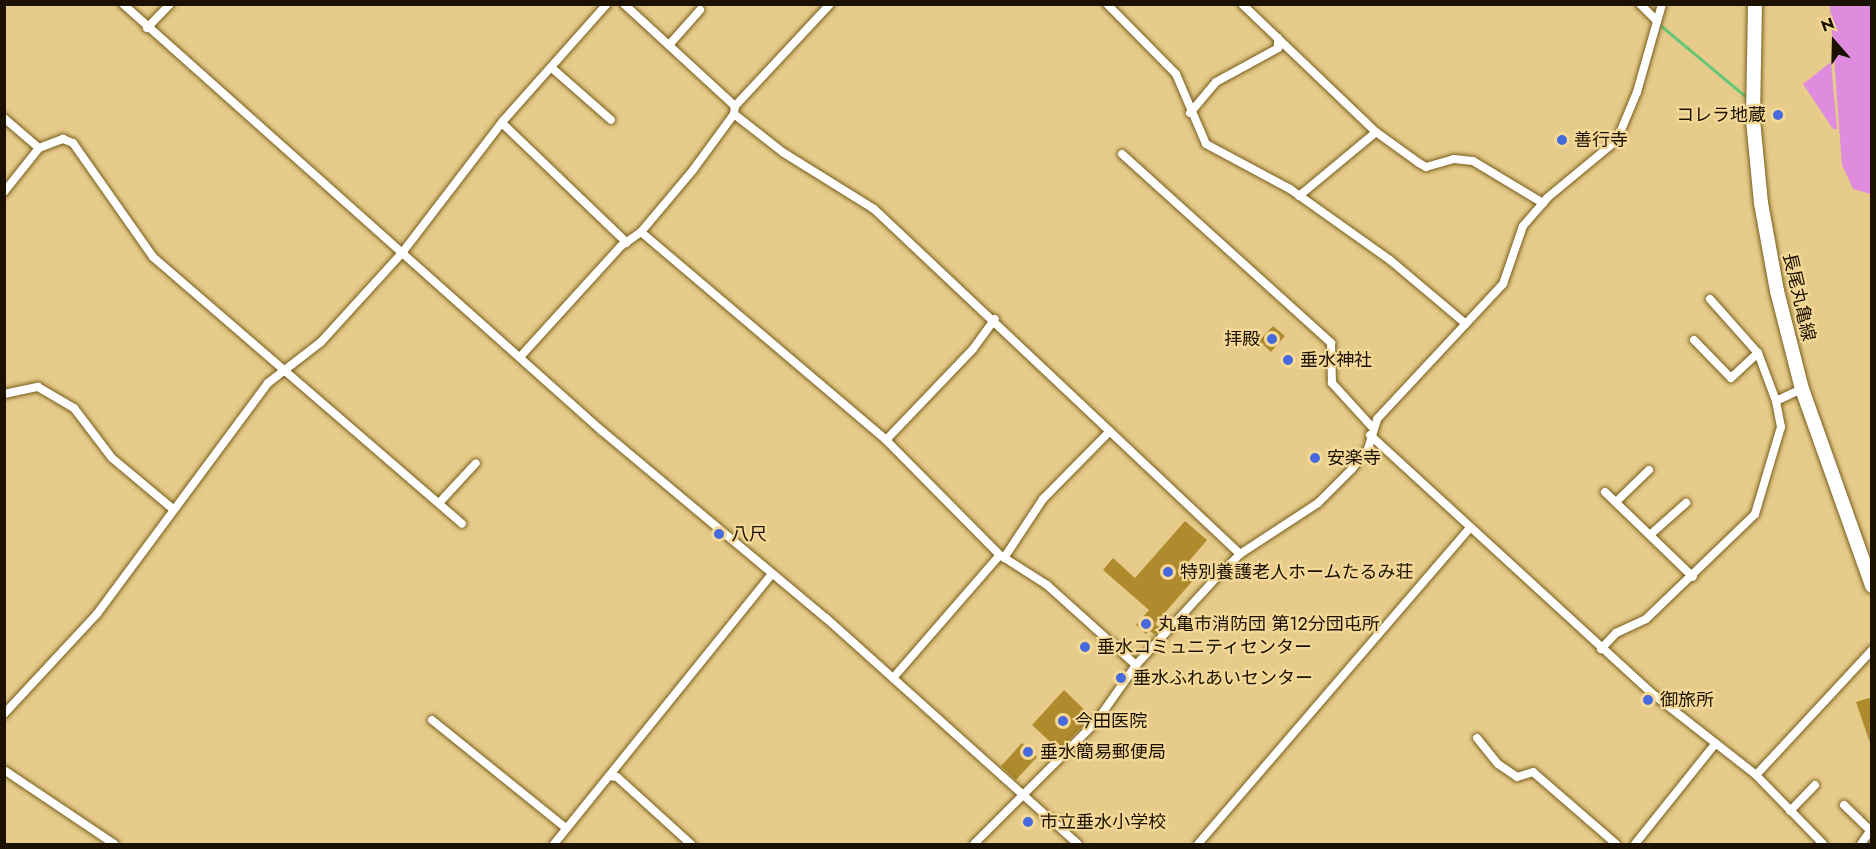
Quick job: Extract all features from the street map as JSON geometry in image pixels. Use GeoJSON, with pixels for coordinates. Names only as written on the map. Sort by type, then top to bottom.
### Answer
{"type":"FeatureCollection","features":[{"type":"Feature","properties":{"kind":"main road","name":"長尾丸亀線"},"geometry":{"type":"LineString","coordinates":[[1755,4],[1753,120],[1761,203],[1802,388],[1872,586]]}},
{"type":"Feature","properties":{"kind":"street"},"geometry":{"type":"LineString","coordinates":[[123,4],[147,28],[520,357],[893,678],[1078,844]]}},
{"type":"Feature","properties":{"kind":"street"},"geometry":{"type":"LineString","coordinates":[[147,28],[170,4]]}},
{"type":"Feature","properties":{"kind":"street"},"geometry":{"type":"LineString","coordinates":[[4,714],[72,645],[268,383],[321,342],[402,253],[502,123],[554,69],[607,4]]}},
{"type":"Feature","properties":{"kind":"street"},"geometry":{"type":"LineString","coordinates":[[624,4],[734,110],[784,153],[874,209],[995,319],[1027,356],[1240,554]]}},
{"type":"Feature","properties":{"kind":"street"},"geometry":{"type":"LineString","coordinates":[[520,357],[627,243],[641,232],[734,110],[830,4]]}},
{"type":"Feature","properties":{"kind":"street"},"geometry":{"type":"LineString","coordinates":[[1107,4],[1162,57],[1176,74],[1190,112],[1206,144],[1234,162],[1263,171],[1390,260],[1466,324]]}},
{"type":"Feature","properties":{"kind":"street"},"geometry":{"type":"LineString","coordinates":[[1242,4],[1376,132],[1426,167],[1454,159],[1473,161],[1543,203]]}},
{"type":"Feature","properties":{"kind":"street"},"geometry":{"type":"LineString","coordinates":[[1640,4],[1656,20]]}},
{"type":"Feature","properties":{"kind":"street"},"geometry":{"type":"LineString","coordinates":[[974,844],[1022,793],[1096,722],[1136,665],[1240,554],[1336,487],[1368,449],[1371,431],[1503,284],[1523,226],[1543,203],[1617,140],[1637,92],[1662,4]]}},
{"type":"Feature","properties":{"kind":"street"},"geometry":{"type":"LineString","coordinates":[[669,45],[700,10]]}},
{"type":"Feature","properties":{"kind":"street"},"geometry":{"type":"LineString","coordinates":[[1190,112],[1216,82],[1278,48],[1278,38]]}},
{"type":"Feature","properties":{"kind":"street"},"geometry":{"type":"LineString","coordinates":[[554,69],[611,120]]}},
{"type":"Feature","properties":{"kind":"street"},"geometry":{"type":"LineString","coordinates":[[4,118],[39,147]]}},
{"type":"Feature","properties":{"kind":"street"},"geometry":{"type":"LineString","coordinates":[[502,123],[627,243]]}},
{"type":"Feature","properties":{"kind":"street"},"geometry":{"type":"LineString","coordinates":[[1299,196],[1376,132]]}},
{"type":"Feature","properties":{"kind":"street"},"geometry":{"type":"LineString","coordinates":[[4,192],[39,147],[63,139],[73,143],[153,257],[462,524]]}},
{"type":"Feature","properties":{"kind":"street"},"geometry":{"type":"LineString","coordinates":[[1122,154],[1331,343],[1332,383],[1371,431],[1469,529],[1601,649],[1756,775],[1823,844]]}},
{"type":"Feature","properties":{"kind":"street"},"geometry":{"type":"LineString","coordinates":[[641,232],[886,440],[1002,557],[1047,585],[1136,665]]}},
{"type":"Feature","properties":{"kind":"street"},"geometry":{"type":"LineString","coordinates":[[1601,649],[1616,633],[1646,619],[1693,577],[1748,524],[1762,501],[1781,427],[1776,401],[1758,353],[1710,299]]}},
{"type":"Feature","properties":{"kind":"street"},"geometry":{"type":"LineString","coordinates":[[886,440],[973,349],[995,319]]}},
{"type":"Feature","properties":{"kind":"street"},"geometry":{"type":"LineString","coordinates":[[1694,340],[1731,378],[1758,353]]}},
{"type":"Feature","properties":{"kind":"street"},"geometry":{"type":"LineString","coordinates":[[4,394],[38,387],[74,408],[112,458],[173,509]]}},
{"type":"Feature","properties":{"kind":"street"},"geometry":{"type":"LineString","coordinates":[[1776,401],[1802,388]]}},
{"type":"Feature","properties":{"kind":"street"},"geometry":{"type":"LineString","coordinates":[[893,678],[1002,557],[1043,499],[1110,431]]}},
{"type":"Feature","properties":{"kind":"street"},"geometry":{"type":"LineString","coordinates":[[439,503],[476,463]]}},
{"type":"Feature","properties":{"kind":"street"},"geometry":{"type":"LineString","coordinates":[[1617,502],[1649,470]]}},
{"type":"Feature","properties":{"kind":"street"},"geometry":{"type":"LineString","coordinates":[[1605,492],[1693,577]]}},
{"type":"Feature","properties":{"kind":"street"},"geometry":{"type":"LineString","coordinates":[[1651,534],[1686,504]]}},
{"type":"Feature","properties":{"kind":"street"},"geometry":{"type":"LineString","coordinates":[[1198,844],[1469,529]]}},
{"type":"Feature","properties":{"kind":"street"},"geometry":{"type":"LineString","coordinates":[[554,844],[772,574]]}},
{"type":"Feature","properties":{"kind":"street"},"geometry":{"type":"LineString","coordinates":[[1756,775],[1872,650]]}},
{"type":"Feature","properties":{"kind":"street"},"geometry":{"type":"LineString","coordinates":[[432,720],[566,828]]}},
{"type":"Feature","properties":{"kind":"street"},"geometry":{"type":"LineString","coordinates":[[1477,738],[1498,764],[1517,777],[1533,772],[1616,844]]}},
{"type":"Feature","properties":{"kind":"street"},"geometry":{"type":"LineString","coordinates":[[1635,844],[1716,743]]}},
{"type":"Feature","properties":{"kind":"street"},"geometry":{"type":"LineString","coordinates":[[4,770],[114,844]]}},
{"type":"Feature","properties":{"kind":"street"},"geometry":{"type":"LineString","coordinates":[[609,776],[617,777],[691,844]]}},
{"type":"Feature","properties":{"kind":"street"},"geometry":{"type":"LineString","coordinates":[[1790,811],[1815,785]]}},
{"type":"Feature","properties":{"kind":"street"},"geometry":{"type":"LineString","coordinates":[[1844,805],[1871,829],[1861,844]]}},
{"type":"Feature","properties":{"kind":"shaded area"},"geometry":{"type":"Polygon","coordinates":[[[1830,5],[1871,5],[1871,194],[1853,189],[1842,165],[1830,5]]]}},
{"type":"Feature","properties":{"kind":"shaded area"},"geometry":{"type":"Polygon","coordinates":[[[1831,62],[1837,129],[1833,129],[1803,84],[1831,62]]]}},
{"type":"Feature","properties":{"kind":"building","name":"拝殿"},"geometry":{"type":"Polygon","coordinates":[[[1273,326],[1285,336],[1271,352],[1259,341],[1273,326]]]}},
{"type":"Feature","properties":{"kind":"building","name":"特別養護老人ホームたるみ荘"},"geometry":{"type":"Polygon","coordinates":[[[1185,521],[1207,540],[1184,567],[1196,577],[1155,624],[1160,628],[1155,635],[1149,630],[1146,634],[1136,625],[1149,610],[1103,570],[1113,558],[1135,578],[1185,521]]]}},
{"type":"Feature","properties":{"kind":"building","name":"今田医院"},"geometry":{"type":"Polygon","coordinates":[[[1064,690],[1092,717],[1059,750],[1032,725],[1064,690]]]}},
{"type":"Feature","properties":{"kind":"building"},"geometry":{"type":"Polygon","coordinates":[[[1872,697],[1872,743],[1870,743],[1856,702],[1872,697]]]}},
{"type":"Feature","properties":{"kind":"building"},"geometry":{"type":"Polygon","coordinates":[[[1022,743],[1037,757],[1016,780],[1001,766],[1022,743]]]}},
{"type":"Feature","properties":{"kind":"waterway"},"geometry":{"type":"LineString","coordinates":[[1660,25],[1745,96]]}},
{"type":"Feature","properties":{"kind":"place","name":"コレラ地蔵"},"geometry":{"type":"Point","coordinates":[1778,115]}},
{"type":"Feature","properties":{"kind":"place","name":"善行寺"},"geometry":{"type":"Point","coordinates":[1562,140]}},
{"type":"Feature","properties":{"kind":"place","name":"拝殿"},"geometry":{"type":"Point","coordinates":[1272,339]}},
{"type":"Feature","properties":{"kind":"place","name":"垂水神社"},"geometry":{"type":"Point","coordinates":[1288,360]}},
{"type":"Feature","properties":{"kind":"place","name":"安楽寺"},"geometry":{"type":"Point","coordinates":[1315,458]}},
{"type":"Feature","properties":{"kind":"place","name":"八尺"},"geometry":{"type":"Point","coordinates":[719,534]}},
{"type":"Feature","properties":{"kind":"place","name":"特別養護老人ホームたるみ荘"},"geometry":{"type":"Point","coordinates":[1168,572]}},
{"type":"Feature","properties":{"kind":"place","name":"丸亀市消防団 第12分団屯所"},"geometry":{"type":"Point","coordinates":[1146,624]}},
{"type":"Feature","properties":{"kind":"place","name":"垂水コミュニティセンター"},"geometry":{"type":"Point","coordinates":[1085,647]}},
{"type":"Feature","properties":{"kind":"place","name":"垂水ふれあいセンター"},"geometry":{"type":"Point","coordinates":[1121,678]}},
{"type":"Feature","properties":{"kind":"place","name":"御旅所"},"geometry":{"type":"Point","coordinates":[1648,700]}},
{"type":"Feature","properties":{"kind":"place","name":"今田医院"},"geometry":{"type":"Point","coordinates":[1063,721]}},
{"type":"Feature","properties":{"kind":"place","name":"垂水簡易郵便局"},"geometry":{"type":"Point","coordinates":[1028,752]}},
{"type":"Feature","properties":{"kind":"place","name":"市立垂水小学校"},"geometry":{"type":"Point","coordinates":[1028,822]}}]}
